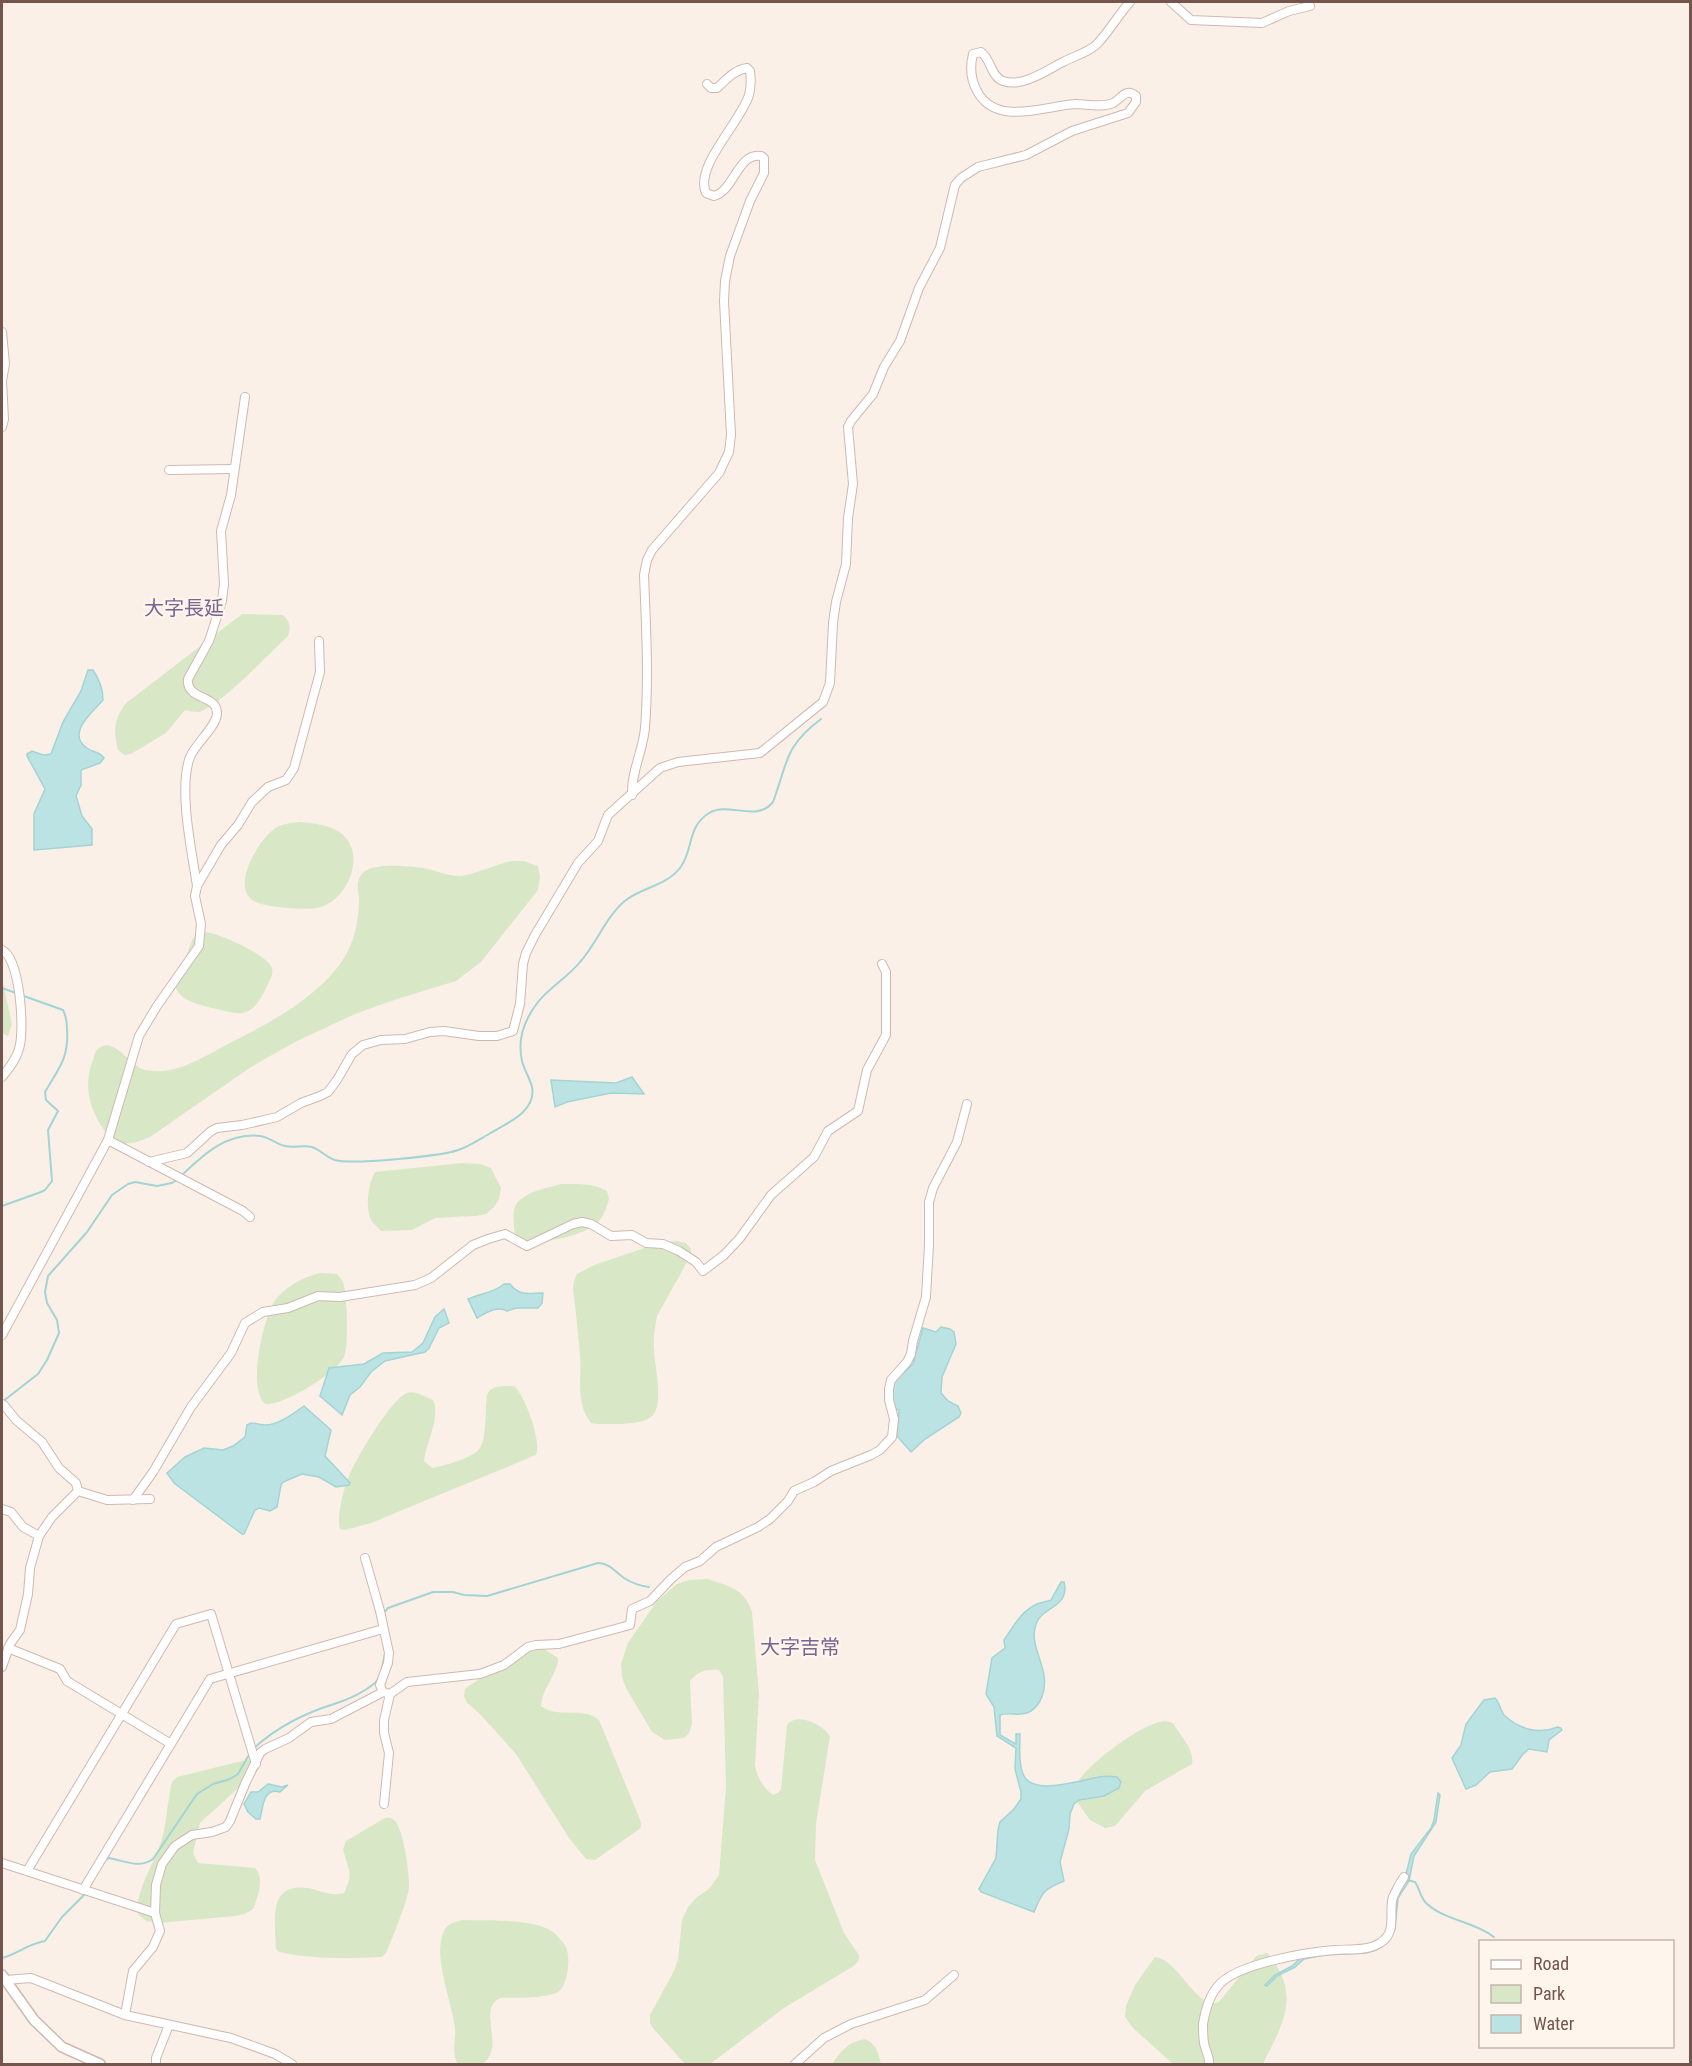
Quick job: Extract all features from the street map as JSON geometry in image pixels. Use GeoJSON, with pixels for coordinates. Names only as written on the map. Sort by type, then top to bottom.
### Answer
{"type":"FeatureCollection","features":[{"type":"Feature","properties":{"kind":"street"},"geometry":{"type":"LineString","coordinates":[[149,1162],[187,1153],[217,1128],[277,1117],[302,1103],[321,1096],[328,1092],[337,1080],[352,1053],[363,1045],[381,1040],[405,1039],[430,1032],[444,1031],[497,1036],[513,1031],[520,1004],[523,964],[535,934],[578,863],[598,841],[608,815],[660,768],[668,764],[698,759],[739,757],[760,753],[823,702],[830,683],[833,623],[846,564],[848,518],[853,484],[848,427],[873,394],[884,367],[900,341],[919,288],[939,248],[955,185],[961,178],[978,167],[1026,155],[1071,131],[1128,113],[1136,102],[1136,96],[1128,93],[1112,104],[1075,104],[1020,112],[995,108],[982,99],[974,86],[973,54],[981,52],[985,55],[993,71],[1004,82],[1022,81],[1093,47],[1130,2]]}},
{"type":"Feature","properties":{"kind":"street"},"geometry":{"type":"LineString","coordinates":[[1171,2],[1191,20],[1263,23],[1289,11],[1310,6]]}},
{"type":"Feature","properties":{"kind":"street"},"geometry":{"type":"LineString","coordinates":[[632,795],[635,771],[644,746],[648,698],[644,575],[646,560],[652,550],[719,473],[729,452],[731,426],[724,302],[725,281],[730,256],[741,224],[765,166],[764,158],[752,157],[743,164],[723,192],[714,196],[706,193],[704,189],[706,172],[717,148],[740,114],[749,95],[750,72],[747,68],[742,68],[717,88],[711,88],[706,84]]}},
{"type":"Feature","properties":{"kind":"street"},"geometry":{"type":"LineString","coordinates":[[2,332],[5,364],[2,381],[4,419],[2,427]]}},
{"type":"Feature","properties":{"kind":"street"},"geometry":{"type":"LineString","coordinates":[[197,886],[185,779],[191,755],[203,735],[212,726],[217,714],[213,702],[194,693],[188,683],[188,678],[209,641],[222,601],[224,584],[221,531],[228,509],[245,397]]}},
{"type":"Feature","properties":{"kind":"street"},"geometry":{"type":"LineString","coordinates":[[169,470],[233,469]]}},
{"type":"Feature","properties":{"kind":"street"},"geometry":{"type":"LineString","coordinates":[[2,1335],[108,1140],[139,1036],[199,946],[201,924],[195,896],[197,886],[211,860],[252,802],[268,788],[286,780],[294,768],[320,672],[319,641]]}},
{"type":"Feature","properties":{"kind":"street"},"geometry":{"type":"LineString","coordinates":[[2,950],[10,956],[22,1027],[17,1057],[2,1077]]}},
{"type":"Feature","properties":{"kind":"street"},"geometry":{"type":"LineString","coordinates":[[134,1500],[191,1407],[231,1353],[245,1323],[263,1312],[288,1308],[318,1296],[340,1297],[415,1285],[431,1278],[473,1245],[488,1239],[505,1234],[527,1246],[582,1222],[591,1224],[611,1236],[632,1235],[646,1243],[663,1244],[696,1262],[703,1271],[724,1255],[740,1238],[771,1195],[813,1157],[828,1131],[858,1111],[867,1070],[886,1035],[886,972],[882,964]]}},
{"type":"Feature","properties":{"kind":"street"},"geometry":{"type":"LineString","coordinates":[[125,2015],[134,1971],[153,1947],[160,1931],[154,1913],[156,1885],[162,1864],[175,1846],[192,1835],[226,1827],[245,1784],[265,1749],[289,1738],[311,1722],[331,1719],[407,1682],[480,1674],[504,1665],[528,1647],[559,1644],[630,1625],[632,1609],[650,1601],[685,1567],[700,1561],[716,1547],[770,1519],[788,1501],[794,1491],[831,1471],[880,1450],[892,1437],[894,1427],[889,1400],[891,1380],[911,1354],[918,1319],[926,1298],[929,1202],[933,1188],[957,1142],[967,1104]]}},
{"type":"Feature","properties":{"kind":"street"},"geometry":{"type":"LineString","coordinates":[[108,1140],[243,1211],[250,1217]]}},
{"type":"Feature","properties":{"kind":"street"},"geometry":{"type":"LineString","coordinates":[[2,1404],[16,1420],[42,1442],[59,1468],[76,1483],[78,1491]]}},
{"type":"Feature","properties":{"kind":"street"},"geometry":{"type":"LineString","coordinates":[[78,1491],[107,1500],[150,1499]]}},
{"type":"Feature","properties":{"kind":"street"},"geometry":{"type":"LineString","coordinates":[[2,1664],[8,1648],[20,1630],[28,1594],[30,1568],[39,1536],[52,1517],[78,1491]]}},
{"type":"Feature","properties":{"kind":"street"},"geometry":{"type":"LineString","coordinates":[[2,1509],[11,1512],[22,1527],[39,1536]]}},
{"type":"Feature","properties":{"kind":"street"},"geometry":{"type":"LineString","coordinates":[[365,1557],[389,1653],[388,1663],[380,1684],[386,1693],[384,1733],[389,1753],[384,1804]]}},
{"type":"Feature","properties":{"kind":"street"},"geometry":{"type":"LineString","coordinates":[[27,1871],[176,1624],[211,1614],[256,1764]]}},
{"type":"Feature","properties":{"kind":"street"},"geometry":{"type":"LineString","coordinates":[[83,1890],[210,1679],[383,1629]]}},
{"type":"Feature","properties":{"kind":"street"},"geometry":{"type":"LineString","coordinates":[[8,1648],[60,1669],[67,1681],[171,1744]]}},
{"type":"Feature","properties":{"kind":"street"},"geometry":{"type":"LineString","coordinates":[[2,1863],[154,1913]]}},
{"type":"Feature","properties":{"kind":"street"},"geometry":{"type":"LineString","coordinates":[[1209,2064],[1210,2059],[1204,2045],[1203,2023],[1218,1985],[1232,1974],[1280,1959],[1307,1953],[1367,1948],[1380,1944],[1387,1937],[1393,1922],[1393,1897],[1404,1877]]}},
{"type":"Feature","properties":{"kind":"street"},"geometry":{"type":"LineString","coordinates":[[795,2064],[824,2038],[851,2024],[925,2000],[954,1975]]}},
{"type":"Feature","properties":{"kind":"street"},"geometry":{"type":"LineString","coordinates":[[4,1978],[31,1978],[125,2015],[231,2038],[275,2054],[292,2064]]}},
{"type":"Feature","properties":{"kind":"street"},"geometry":{"type":"LineString","coordinates":[[4,1978],[34,2020],[62,2047],[100,2064]]}},
{"type":"Feature","properties":{"kind":"street"},"geometry":{"type":"LineString","coordinates":[[156,2064],[156,2058],[169,2025]]}},
{"type":"Feature","properties":{"kind":"green space"},"geometry":{"type":"Polygon","coordinates":[[[242,614],[283,615],[289,625],[288,636],[219,701],[199,712],[185,710],[166,733],[131,754],[125,755],[118,750],[115,737],[116,726],[125,704],[242,614]]]}},
{"type":"Feature","properties":{"kind":"green space"},"geometry":{"type":"Polygon","coordinates":[[[300,822],[328,827],[343,835],[350,844],[353,855],[350,878],[337,897],[317,908],[282,907],[254,901],[246,890],[245,881],[247,870],[257,849],[277,827],[300,822]]]}},
{"type":"Feature","properties":{"kind":"green space"},"geometry":{"type":"Polygon","coordinates":[[[511,861],[523,861],[538,866],[540,877],[538,890],[481,962],[456,981],[355,1014],[297,1041],[251,1067],[150,1137],[133,1143],[119,1143],[107,1134],[100,1124],[90,1101],[88,1085],[90,1068],[98,1049],[105,1045],[111,1046],[145,1070],[178,1068],[260,1027],[306,998],[332,974],[353,940],[358,916],[358,882],[365,871],[377,867],[402,866],[459,876],[511,861]]]}},
{"type":"Feature","properties":{"kind":"green space"},"geometry":{"type":"Polygon","coordinates":[[[205,932],[221,936],[242,946],[262,957],[272,968],[272,975],[267,986],[256,1005],[250,1010],[238,1013],[208,1007],[188,1000],[177,991],[175,986],[193,938],[205,932]]]}},
{"type":"Feature","properties":{"kind":"green space"},"geometry":{"type":"Polygon","coordinates":[[[2,979],[12,1024],[8,1036],[2,1033],[2,979]]]}},
{"type":"Feature","properties":{"kind":"green space"},"geometry":{"type":"Polygon","coordinates":[[[462,1163],[480,1164],[491,1168],[501,1188],[499,1199],[486,1214],[435,1218],[412,1230],[381,1231],[372,1221],[368,1208],[368,1196],[375,1172],[462,1163]]]}},
{"type":"Feature","properties":{"kind":"green space"},"geometry":{"type":"Polygon","coordinates":[[[561,1184],[591,1185],[607,1191],[609,1199],[601,1219],[575,1235],[522,1244],[516,1237],[514,1229],[515,1205],[532,1193],[561,1184]]]}},
{"type":"Feature","properties":{"kind":"green space"},"geometry":{"type":"Polygon","coordinates":[[[662,1242],[686,1243],[691,1249],[691,1255],[657,1316],[654,1345],[658,1397],[654,1414],[648,1419],[637,1422],[591,1423],[583,1407],[580,1390],[580,1355],[573,1290],[577,1274],[594,1265],[662,1242]]]}},
{"type":"Feature","properties":{"kind":"green space"},"geometry":{"type":"Polygon","coordinates":[[[320,1273],[337,1274],[343,1282],[347,1320],[347,1343],[344,1357],[330,1372],[308,1388],[284,1400],[265,1404],[257,1384],[257,1370],[265,1324],[270,1311],[274,1302],[288,1287],[320,1273]]]}},
{"type":"Feature","properties":{"kind":"green space"},"geometry":{"type":"Polygon","coordinates":[[[514,1386],[523,1399],[535,1430],[536,1455],[371,1523],[345,1530],[340,1529],[341,1502],[349,1476],[375,1430],[400,1398],[413,1392],[433,1400],[434,1422],[424,1461],[432,1468],[477,1452],[485,1430],[487,1395],[492,1388],[514,1386]]]}},
{"type":"Feature","properties":{"kind":"green space"},"geometry":{"type":"Polygon","coordinates":[[[708,1579],[740,1593],[752,1612],[759,1694],[755,1765],[763,1786],[773,1795],[781,1789],[787,1725],[791,1721],[809,1721],[821,1727],[830,1736],[816,1824],[815,1860],[844,1933],[859,1957],[858,1962],[852,1967],[784,2008],[710,2064],[685,2064],[652,2027],[650,2015],[678,1960],[682,1920],[688,1907],[709,1889],[719,1875],[726,1787],[723,1677],[719,1670],[706,1670],[690,1681],[692,1724],[689,1733],[684,1738],[665,1740],[652,1732],[626,1688],[621,1664],[628,1643],[657,1601],[677,1584],[689,1580],[708,1579]]]}},
{"type":"Feature","properties":{"kind":"green space"},"geometry":{"type":"Polygon","coordinates":[[[544,1649],[558,1658],[541,1706],[555,1712],[586,1714],[599,1720],[641,1822],[638,1830],[595,1860],[586,1859],[569,1838],[516,1754],[467,1703],[464,1696],[465,1689],[521,1650],[544,1649]]]}},
{"type":"Feature","properties":{"kind":"green space"},"geometry":{"type":"Polygon","coordinates":[[[1165,1721],[1173,1723],[1186,1743],[1191,1753],[1192,1764],[1145,1791],[1115,1826],[1105,1828],[1090,1820],[1073,1796],[1077,1783],[1083,1775],[1104,1755],[1130,1736],[1155,1723],[1165,1721]]]}},
{"type":"Feature","properties":{"kind":"green space"},"geometry":{"type":"Polygon","coordinates":[[[254,1758],[258,1759],[259,1769],[200,1823],[193,1853],[198,1863],[255,1868],[260,1882],[253,1909],[235,1916],[159,1923],[146,1921],[138,1914],[139,1896],[161,1842],[172,1782],[177,1777],[254,1758]]]}},
{"type":"Feature","properties":{"kind":"green space"},"geometry":{"type":"Polygon","coordinates":[[[385,1818],[394,1820],[400,1831],[409,1881],[406,1901],[386,1953],[381,1957],[343,1958],[279,1952],[276,1949],[275,1917],[279,1898],[285,1891],[295,1888],[308,1888],[334,1894],[344,1893],[350,1875],[343,1849],[346,1841],[385,1818]]]}},
{"type":"Feature","properties":{"kind":"green space"},"geometry":{"type":"Polygon","coordinates":[[[463,1920],[508,1921],[541,1926],[557,1936],[565,1945],[567,1952],[566,1979],[556,1993],[536,1997],[500,1998],[493,2004],[490,2020],[492,2049],[489,2057],[482,2064],[458,2064],[456,2060],[455,2028],[441,1966],[441,1941],[444,1931],[455,1922],[463,1920]]]}},
{"type":"Feature","properties":{"kind":"green space"},"geometry":{"type":"Polygon","coordinates":[[[1267,1953],[1285,1984],[1286,2008],[1279,2031],[1263,2064],[1173,2064],[1133,2028],[1125,2017],[1126,2006],[1135,1985],[1155,1957],[1172,1966],[1202,1999],[1219,2002],[1256,1956],[1267,1953]]]}},
{"type":"Feature","properties":{"kind":"green space"},"geometry":{"type":"Polygon","coordinates":[[[865,2039],[875,2046],[881,2064],[832,2064],[846,2048],[854,2042],[865,2039]]]}},
{"type":"Feature","properties":{"kind":"water"},"geometry":{"type":"Polygon","coordinates":[[[88,670],[93,670],[97,677],[103,700],[83,722],[79,736],[87,748],[104,758],[100,763],[81,770],[81,785],[76,796],[82,816],[92,829],[92,845],[34,850],[34,814],[45,789],[27,754],[32,751],[43,755],[51,754],[63,722],[81,691],[88,670]]]}},
{"type":"Feature","properties":{"kind":"water"},"geometry":{"type":"Polygon","coordinates":[[[632,1077],[644,1094],[611,1093],[567,1102],[555,1107],[551,1080],[616,1083],[632,1077]]]}},
{"type":"Feature","properties":{"kind":"water"},"geometry":{"type":"Polygon","coordinates":[[[504,1284],[510,1284],[521,1293],[543,1293],[542,1303],[538,1308],[516,1308],[507,1311],[495,1309],[477,1318],[468,1299],[492,1291],[504,1284]]]}},
{"type":"Feature","properties":{"kind":"water"},"geometry":{"type":"Polygon","coordinates":[[[444,1309],[449,1323],[439,1328],[429,1348],[425,1352],[385,1361],[371,1372],[360,1387],[350,1395],[342,1415],[320,1396],[329,1368],[364,1364],[383,1353],[412,1352],[423,1343],[435,1317],[444,1309]]]}},
{"type":"Feature","properties":{"kind":"water"},"geometry":{"type":"Polygon","coordinates":[[[941,1327],[954,1332],[956,1344],[942,1377],[941,1393],[948,1401],[958,1406],[961,1413],[959,1417],[925,1439],[911,1452],[897,1436],[899,1410],[893,1408],[892,1383],[913,1364],[923,1328],[936,1332],[941,1327]]]}},
{"type":"Feature","properties":{"kind":"water"},"geometry":{"type":"Polygon","coordinates":[[[304,1406],[331,1430],[325,1456],[350,1483],[349,1485],[336,1487],[319,1477],[302,1474],[283,1482],[277,1507],[270,1511],[259,1508],[255,1510],[242,1534],[174,1483],[167,1473],[185,1457],[204,1448],[223,1450],[233,1446],[245,1437],[247,1425],[251,1423],[265,1425],[276,1423],[304,1406]]]}},
{"type":"Feature","properties":{"kind":"water"},"geometry":{"type":"Polygon","coordinates":[[[1061,1582],[1064,1582],[1063,1597],[1039,1618],[1034,1634],[1044,1680],[1044,1690],[1040,1701],[1027,1713],[1000,1715],[1000,1735],[1016,1744],[1016,1734],[1020,1734],[1021,1766],[1029,1782],[1047,1786],[1108,1776],[1117,1777],[1121,1782],[1119,1788],[1104,1796],[1079,1800],[1074,1804],[1060,1862],[1064,1881],[1044,1892],[1034,1912],[981,1892],[979,1889],[996,1858],[1000,1822],[1021,1799],[1015,1769],[1016,1748],[997,1736],[994,1707],[986,1694],[992,1658],[1005,1648],[1004,1640],[1026,1611],[1037,1604],[1051,1600],[1061,1582]]]}},
{"type":"Feature","properties":{"kind":"water"},"geometry":{"type":"Polygon","coordinates":[[[1495,1698],[1504,1715],[1522,1727],[1543,1730],[1558,1727],[1562,1730],[1549,1740],[1547,1752],[1529,1749],[1512,1769],[1490,1772],[1476,1785],[1466,1789],[1452,1758],[1461,1745],[1466,1724],[1484,1700],[1495,1698]]]}},
{"type":"Feature","properties":{"kind":"water"},"geometry":{"type":"Polygon","coordinates":[[[268,1784],[282,1787],[288,1785],[280,1792],[274,1791],[267,1795],[260,1819],[256,1819],[248,1812],[244,1804],[251,1792],[258,1792],[268,1784]]]}},
{"type":"Feature","properties":{"kind":"water"},"geometry":{"type":"Polygon","coordinates":[[[1438,1793],[1440,1795],[1436,1822],[1414,1856],[1409,1881],[1398,1898],[1395,1929],[1388,1942],[1366,1953],[1324,1955],[1304,1959],[1295,1967],[1277,1976],[1267,1986],[1265,1985],[1275,1975],[1292,1966],[1303,1956],[1383,1943],[1411,1854],[1431,1828],[1434,1820],[1438,1793]]]}},
{"type":"Feature","properties":{"kind":"waterway"},"geometry":{"type":"LineString","coordinates":[[182,1175],[216,1146],[248,1136],[260,1136],[285,1146],[312,1147],[335,1160],[378,1161],[452,1152],[472,1144],[518,1116],[530,1103],[532,1096],[532,1087],[522,1061],[521,1037],[525,1023],[538,1002],[580,962],[619,906],[633,896],[668,879],[680,868],[687,854],[693,832],[709,813],[725,809],[759,811],[773,802],[794,747],[800,738],[821,719]]}},
{"type":"Feature","properties":{"kind":"waterway"},"geometry":{"type":"LineString","coordinates":[[2,988],[16,993]]}},
{"type":"Feature","properties":{"kind":"waterway"},"geometry":{"type":"LineString","coordinates":[[2,1206],[41,1192],[52,1181],[48,1130],[58,1111],[46,1100],[45,1092],[65,1055],[67,1039],[67,1021],[63,1010],[21,995]]}},
{"type":"Feature","properties":{"kind":"waterway"},"geometry":{"type":"LineString","coordinates":[[2,1402],[38,1374],[59,1333],[57,1320],[47,1303],[45,1292],[48,1276],[87,1232],[112,1195],[135,1182],[157,1186],[172,1183],[178,1179]]}},
{"type":"Feature","properties":{"kind":"waterway"},"geometry":{"type":"LineString","coordinates":[[382,1615],[388,1608],[433,1592],[487,1596],[598,1563],[609,1566],[630,1581],[649,1587]]}},
{"type":"Feature","properties":{"kind":"waterway"},"geometry":{"type":"LineString","coordinates":[[254,1748],[291,1722],[350,1698],[371,1686],[379,1677],[385,1653]]}},
{"type":"Feature","properties":{"kind":"waterway"},"geometry":{"type":"LineString","coordinates":[[104,1860],[109,1858],[137,1864],[153,1859],[197,1794],[213,1784],[238,1774],[250,1753]]}},
{"type":"Feature","properties":{"kind":"waterway"},"geometry":{"type":"LineString","coordinates":[[1407,1880],[1415,1882],[1424,1901],[1434,1909],[1478,1927],[1494,1937]]}},
{"type":"Feature","properties":{"kind":"waterway"},"geometry":{"type":"LineString","coordinates":[[2,1958],[45,1941],[62,1917],[85,1894]]}},
{"type":"Feature","properties":{"kind":"district","name":"大字長延"},"geometry":{"type":"Point","coordinates":[184,608]}},
{"type":"Feature","properties":{"kind":"district","name":"大字吉常"},"geometry":{"type":"Point","coordinates":[800,1647]}}]}
